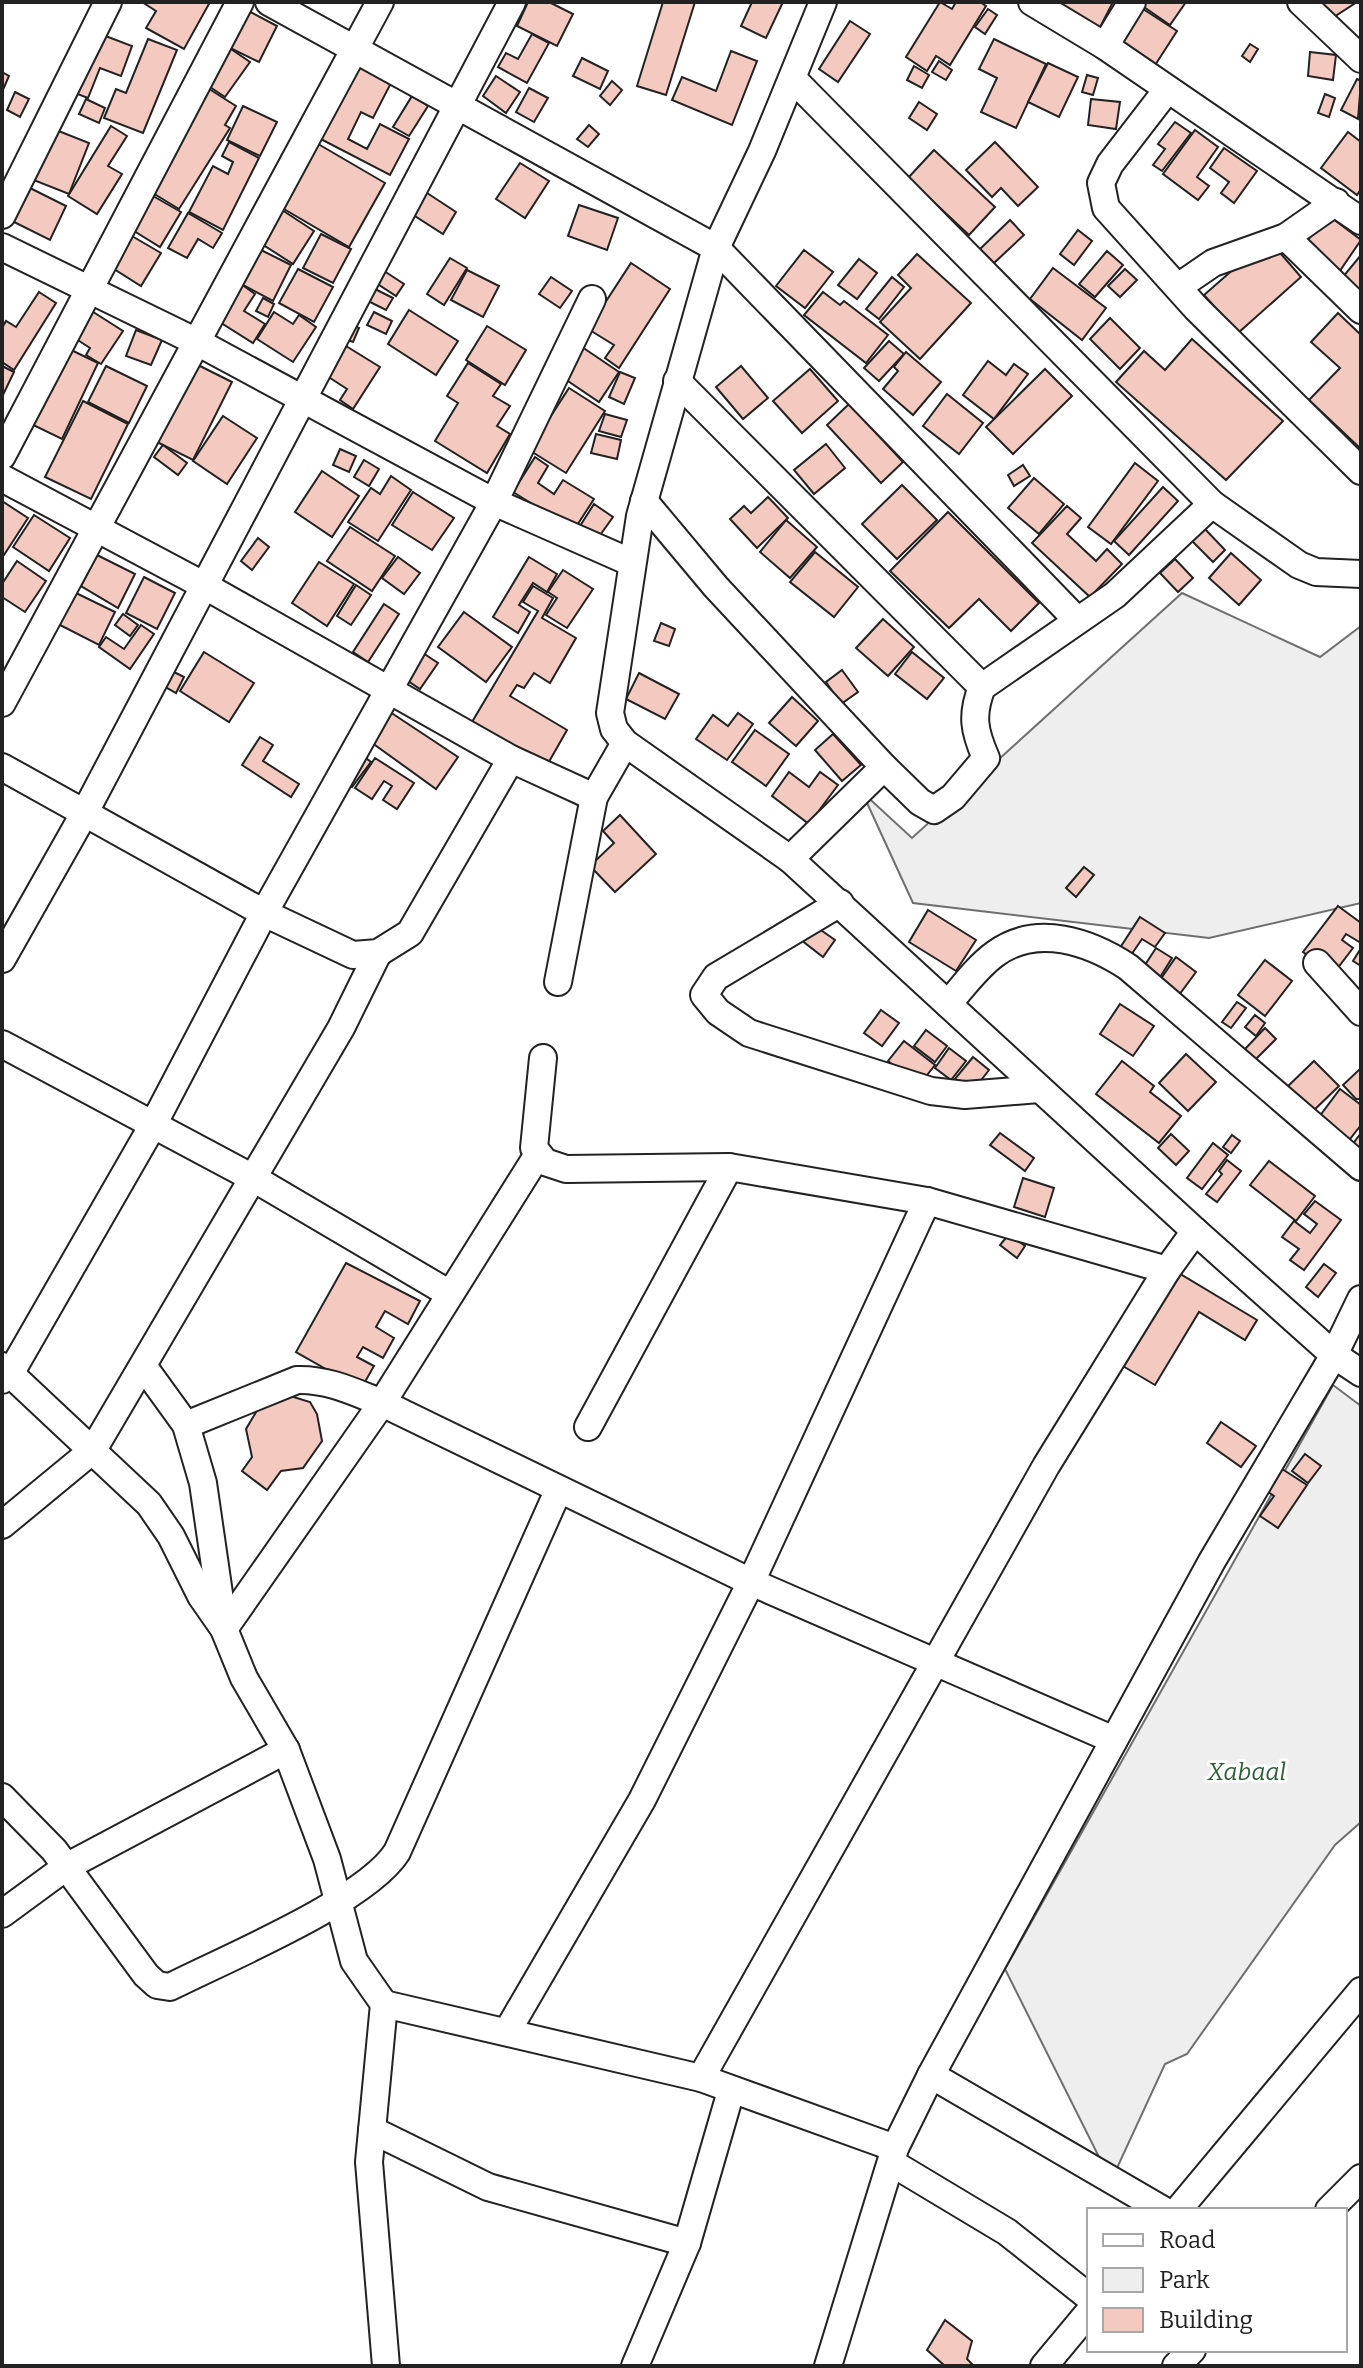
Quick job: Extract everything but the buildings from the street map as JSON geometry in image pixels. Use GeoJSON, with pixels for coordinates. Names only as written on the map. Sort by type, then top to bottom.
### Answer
{"type":"FeatureCollection","features":[{"type":"Feature","properties":{"kind":"street"},"geometry":{"type":"LineString","coordinates":[[2,215],[108,2]]}},
{"type":"Feature","properties":{"kind":"street"},"geometry":{"type":"LineString","coordinates":[[2,456],[240,2]]}},
{"type":"Feature","properties":{"kind":"street"},"geometry":{"type":"LineString","coordinates":[[269,2],[716,248],[1077,620]]}},
{"type":"Feature","properties":{"kind":"street"},"geometry":{"type":"LineString","coordinates":[[2,703],[199,343],[380,2]]}},
{"type":"Feature","properties":{"kind":"street"},"geometry":{"type":"LineString","coordinates":[[2,959],[84,814],[512,2]]}},
{"type":"Feature","properties":{"kind":"street"},"geometry":{"type":"LineString","coordinates":[[823,2],[793,79],[716,248],[677,381],[630,562],[610,713],[614,729],[625,743],[790,859],[1195,1231],[1334,1355],[1361,1373]]}},
{"type":"Feature","properties":{"kind":"street"},"geometry":{"type":"LineString","coordinates":[[1032,2],[1105,46],[1361,221]]}},
{"type":"Feature","properties":{"kind":"street"},"geometry":{"type":"LineString","coordinates":[[1105,46],[1132,2]]}},
{"type":"Feature","properties":{"kind":"street"},"geometry":{"type":"LineString","coordinates":[[1301,2],[1361,59]]}},
{"type":"Feature","properties":{"kind":"street"},"geometry":{"type":"LineString","coordinates":[[793,79],[1212,504],[1299,565],[1316,572],[1361,574]]}},
{"type":"Feature","properties":{"kind":"street"},"geometry":{"type":"LineString","coordinates":[[1167,90],[1110,164],[1101,183],[1106,208],[1178,287],[1361,471]]}},
{"type":"Feature","properties":{"kind":"street"},"geometry":{"type":"LineString","coordinates":[[1178,287],[1213,263],[1286,237],[1336,202]]}},
{"type":"Feature","properties":{"kind":"street"},"geometry":{"type":"LineString","coordinates":[[1286,237],[1361,310]]}},
{"type":"Feature","properties":{"kind":"street"},"geometry":{"type":"LineString","coordinates":[[2,247],[92,288],[199,343],[494,502],[630,562]]}},
{"type":"Feature","properties":{"kind":"street"},"geometry":{"type":"LineString","coordinates":[[386,2366],[370,2176],[384,2004],[354,1961],[339,1901],[286,1750],[244,1678],[224,1629],[201,1596],[171,1536],[149,1504],[5,1373],[153,1125],[264,913],[494,502],[592,299]]}},
{"type":"Feature","properties":{"kind":"street"},"geometry":{"type":"LineString","coordinates":[[677,381],[982,687]]}},
{"type":"Feature","properties":{"kind":"street"},"geometry":{"type":"LineString","coordinates":[[2,478],[205,586],[511,759],[594,797]]}},
{"type":"Feature","properties":{"kind":"street"},"geometry":{"type":"LineString","coordinates":[[644,501],[746,620],[884,767],[920,802],[934,810],[953,797],[986,758],[976,735],[973,710],[982,687],[1115,595],[1212,504]]}},
{"type":"Feature","properties":{"kind":"street"},"geometry":{"type":"LineString","coordinates":[[558,982],[594,797],[625,743]]}},
{"type":"Feature","properties":{"kind":"street"},"geometry":{"type":"LineString","coordinates":[[2,767],[264,913],[353,955],[378,953],[410,933],[511,759]]}},
{"type":"Feature","properties":{"kind":"street"},"geometry":{"type":"LineString","coordinates":[[790,859],[884,767]]}},
{"type":"Feature","properties":{"kind":"street"},"geometry":{"type":"LineString","coordinates":[[840,903],[716,977],[704,995],[718,1012],[749,1033],[931,1091],[965,1095],[1039,1089]]}},
{"type":"Feature","properties":{"kind":"street"},"geometry":{"type":"LineString","coordinates":[[948,1004],[996,953],[1031,940],[1069,939],[1100,949],[1128,967],[1361,1167]]}},
{"type":"Feature","properties":{"kind":"street"},"geometry":{"type":"LineString","coordinates":[[2,1525],[93,1450],[341,1028],[378,953]]}},
{"type":"Feature","properties":{"kind":"street"},"geometry":{"type":"LineString","coordinates":[[1317,963],[1361,1012]]}},
{"type":"Feature","properties":{"kind":"street"},"geometry":{"type":"LineString","coordinates":[[2,1044],[253,1178],[450,1294]]}},
{"type":"Feature","properties":{"kind":"street"},"geometry":{"type":"LineString","coordinates":[[543,1058],[534,1148],[537,1156],[566,1169],[729,1167],[927,1201],[1167,1270]]}},
{"type":"Feature","properties":{"kind":"street"},"geometry":{"type":"LineString","coordinates":[[224,1629],[382,1403],[537,1156]]}},
{"type":"Feature","properties":{"kind":"street"},"geometry":{"type":"LineString","coordinates":[[588,1427],[729,1167]]}},
{"type":"Feature","properties":{"kind":"street"},"geometry":{"type":"LineString","coordinates":[[508,2030],[642,1800],[751,1582],[927,1201]]}},
{"type":"Feature","properties":{"kind":"street"},"geometry":{"type":"LineString","coordinates":[[701,2078],[1046,1466],[1167,1270],[1195,1231]]}},
{"type":"Feature","properties":{"kind":"street"},"geometry":{"type":"LineString","coordinates":[[828,2366],[894,2155],[931,2075],[1212,1561],[1334,1355],[1361,1299]]}},
{"type":"Feature","properties":{"kind":"street"},"geometry":{"type":"LineString","coordinates":[[144,1367],[186,1425],[203,1483],[224,1629]]}},
{"type":"Feature","properties":{"kind":"street"},"geometry":{"type":"LineString","coordinates":[[186,1425],[297,1380],[317,1380],[382,1403],[751,1582],[1114,1740]]}},
{"type":"Feature","properties":{"kind":"street"},"geometry":{"type":"LineString","coordinates":[[2,1797],[26,1819],[66,1867],[146,1975],[157,1985],[170,1987],[339,1901],[377,1875],[397,1852],[558,1491]]}},
{"type":"Feature","properties":{"kind":"street"},"geometry":{"type":"LineString","coordinates":[[2,1914],[66,1867],[286,1750]]}},
{"type":"Feature","properties":{"kind":"street"},"geometry":{"type":"LineString","coordinates":[[1180,2208],[1361,1991]]}},
{"type":"Feature","properties":{"kind":"street"},"geometry":{"type":"LineString","coordinates":[[384,2004],[508,2030],[701,2078],[894,2155],[1007,2232],[1087,2295]]}},
{"type":"Feature","properties":{"kind":"street"},"geometry":{"type":"LineString","coordinates":[[931,2075],[1160,2208]]}},
{"type":"Feature","properties":{"kind":"street"},"geometry":{"type":"LineString","coordinates":[[635,2366],[687,2243],[731,2091]]}},
{"type":"Feature","properties":{"kind":"street"},"geometry":{"type":"LineString","coordinates":[[372,2130],[488,2187],[687,2243]]}},
{"type":"Feature","properties":{"kind":"street"},"geometry":{"type":"LineString","coordinates":[[1331,2208],[1361,2178]]}},
{"type":"Feature","properties":{"kind":"street"},"geometry":{"type":"LineString","coordinates":[[1044,2366],[1087,2314]]}},
{"type":"Feature","properties":{"kind":"green space"},"geometry":{"type":"Polygon","coordinates":[[[1182,593],[1320,657],[1361,626],[1361,903],[1209,938],[913,903],[862,792],[912,838],[1182,593]]]}},
{"type":"Feature","properties":{"kind":"green space","name":"Xabaal"},"geometry":{"type":"Polygon","coordinates":[[[1333,1385],[1361,1406],[1361,1822],[1335,1845],[1187,2054],[1165,2064],[1111,2181],[1005,1969],[1333,1385]]]}}]}
